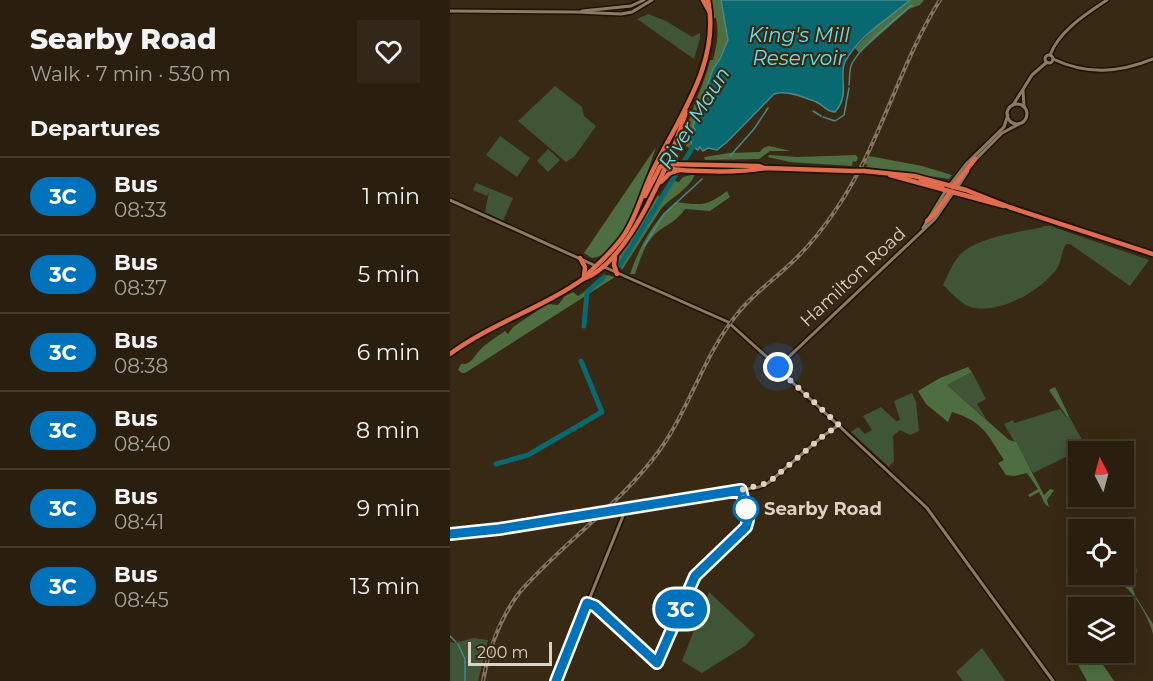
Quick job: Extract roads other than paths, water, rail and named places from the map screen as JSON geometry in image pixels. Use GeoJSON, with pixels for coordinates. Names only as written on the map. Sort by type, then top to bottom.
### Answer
{"type":"FeatureCollection","features":[{"type":"Feature","properties":{"kind":"highway"},"geometry":{"type":"LineString","coordinates":[[600,266],[623,237],[673,150],[711,39],[710,13],[705,1]]}},
{"type":"Feature","properties":{"kind":"highway"},"geometry":{"type":"LineString","coordinates":[[639,206],[645,188],[689,102]]}},
{"type":"Feature","properties":{"kind":"highway"},"geometry":{"type":"LineString","coordinates":[[673,150],[677,166]]}},
{"type":"Feature","properties":{"kind":"highway"},"geometry":{"type":"LineString","coordinates":[[615,273],[616,254],[657,186],[665,165],[661,155]]}},
{"type":"Feature","properties":{"kind":"highway"},"geometry":{"type":"LineString","coordinates":[[927,221],[975,159]]}},
{"type":"Feature","properties":{"kind":"highway"},"geometry":{"type":"LineString","coordinates":[[665,165],[708,167]]}},
{"type":"Feature","properties":{"kind":"highway"},"geometry":{"type":"LineString","coordinates":[[677,166],[684,169],[759,165],[765,168],[896,174],[995,200],[1009,207],[1153,254]]}},
{"type":"Feature","properties":{"kind":"highway"},"geometry":{"type":"LineString","coordinates":[[657,186],[677,166]]}},
{"type":"Feature","properties":{"kind":"highway"},"geometry":{"type":"LineString","coordinates":[[883,173],[952,189],[991,204],[1009,207]]}},
{"type":"Feature","properties":{"kind":"highway"},"geometry":{"type":"LineString","coordinates":[[452,353],[484,332],[553,298],[616,254]]}},
{"type":"Feature","properties":{"kind":"highway"},"geometry":{"type":"LineString","coordinates":[[580,258],[585,267],[583,279]]}},
{"type":"Feature","properties":{"kind":"main road"},"geometry":{"type":"LineString","coordinates":[[577,12],[631,6],[644,0]]}},
{"type":"Feature","properties":{"kind":"main road"},"geometry":{"type":"LineString","coordinates":[[450,11],[626,14],[652,0]]}},
{"type":"Feature","properties":{"kind":"main road"},"geometry":{"type":"LineString","coordinates":[[1053,59],[1047,62],[1046,57],[1050,55],[1058,39],[1107,0]]}},
{"type":"Feature","properties":{"kind":"main road"},"geometry":{"type":"LineString","coordinates":[[1050,55],[1053,59],[1078,68],[1107,71],[1125,68],[1153,58]]}},
{"type":"Feature","properties":{"kind":"main road","name":"Hamilton Road"},"geometry":{"type":"LineString","coordinates":[[778,367],[935,219],[967,164],[1004,127],[1011,106],[1032,75],[1047,62]]}},
{"type":"Feature","properties":{"kind":"main road"},"geometry":{"type":"LineString","coordinates":[[975,159],[1002,133],[1019,124],[1026,117],[1023,88]]}},
{"type":"Feature","properties":{"kind":"main road"},"geometry":{"type":"LineString","coordinates":[[1011,106],[1019,105],[1024,108]]}},
{"type":"Feature","properties":{"kind":"main road"},"geometry":{"type":"LineString","coordinates":[[1008,115],[1012,122],[1019,124]]}},
{"type":"Feature","properties":{"kind":"main road"},"geometry":{"type":"LineString","coordinates":[[450,200],[728,322],[927,508],[1053,681]]}},
{"type":"Feature","properties":{"kind":"main road","name":"Hamilton Road"},"geometry":{"type":"LineString","coordinates":[[920,232],[927,221]]}},
{"type":"Feature","properties":{"kind":"main road"},"geometry":{"type":"LineString","coordinates":[[450,534],[499,529],[759,487],[768,483],[839,425]]}},
{"type":"Feature","properties":{"kind":"main road"},"geometry":{"type":"LineString","coordinates":[[556,681],[623,510]]}},
{"type":"Feature","properties":{"kind":"water","name":"King's Mill Reservoir"},"geometry":{"type":"Polygon","coordinates":[[[721,0],[910,0],[874,28],[851,52],[843,68],[842,99],[835,112],[829,111],[817,102],[790,93],[774,94],[727,142],[717,150],[708,148],[703,151],[700,147],[698,150],[693,147],[690,139],[695,130],[693,126],[713,69],[728,40],[721,0]]]}},
{"type":"Feature","properties":{"kind":"waterway"},"geometry":{"type":"LineString","coordinates":[[849,85],[851,66],[861,51],[912,5]]}},
{"type":"Feature","properties":{"kind":"waterway"},"geometry":{"type":"LineString","coordinates":[[823,117],[835,121],[844,115],[849,88]]}},
{"type":"Feature","properties":{"kind":"waterway"},"geometry":{"type":"LineString","coordinates":[[730,156],[754,129],[768,108]]}},
{"type":"Feature","properties":{"kind":"waterway"},"geometry":{"type":"LineString","coordinates":[[813,111],[821,116]]}},
{"type":"Feature","properties":{"kind":"waterway","name":"River Maun"},"geometry":{"type":"LineString","coordinates":[[620,265],[696,142]]}},
{"type":"Feature","properties":{"kind":"waterway"},"geometry":{"type":"LineString","coordinates":[[644,246],[664,214],[702,179]]}},
{"type":"Feature","properties":{"kind":"waterway","name":"River Maun"},"geometry":{"type":"LineString","coordinates":[[584,326],[587,292],[604,277]]}},
{"type":"Feature","properties":{"kind":"waterway","name":"River Maun"},"geometry":{"type":"LineString","coordinates":[[496,464],[528,455],[602,412],[581,361]]}},
{"type":"Feature","properties":{"kind":"waterway","name":"River Maun"},"geometry":{"type":"LineString","coordinates":[[450,636],[456,642]]}},
{"type":"Feature","properties":{"kind":"waterway","name":"River Maun"},"geometry":{"type":"LineString","coordinates":[[458,644],[465,659],[465,681]]}},
{"type":"Feature","properties":{"kind":"railway"},"geometry":{"type":"LineString","coordinates":[[483,681],[496,635],[519,593],[644,471],[680,417],[706,363],[726,329],[749,300],[808,246],[837,208],[866,157],[913,51],[940,0]]}},
{"type":"Feature","properties":{"kind":"place","name":"Searby Road"},"geometry":{"type":"Point","coordinates":[746,509]}}]}
